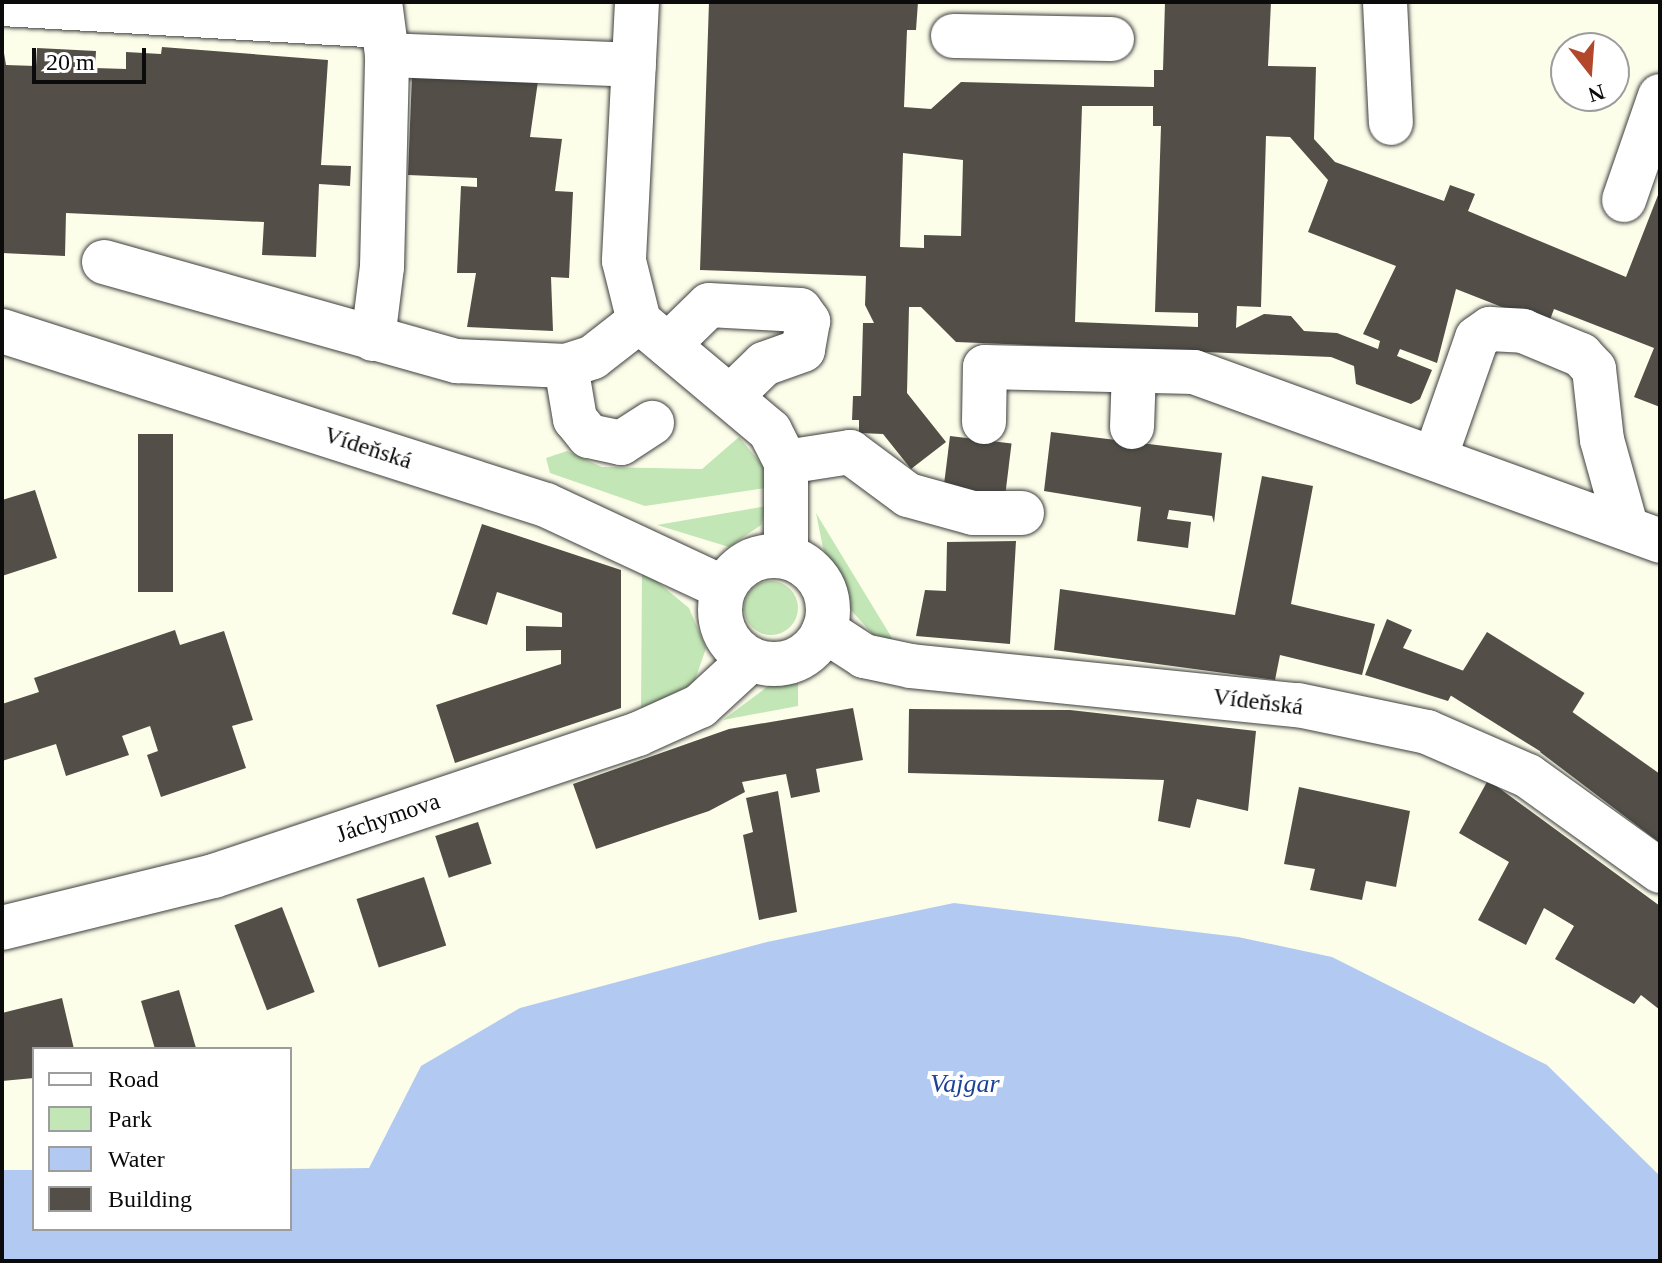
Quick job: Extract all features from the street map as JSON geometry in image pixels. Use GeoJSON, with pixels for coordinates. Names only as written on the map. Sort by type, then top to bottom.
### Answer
{"type":"FeatureCollection","features":[{"type":"Feature","properties":{"kind":"street"},"geometry":{"type":"LineString","coordinates":[[637,2],[624,261],[654,333],[770,431],[786,462],[786,557]]}},
{"type":"Feature","properties":{"kind":"street"},"geometry":{"type":"LineString","coordinates":[[1385,2],[1391,123]]}},
{"type":"Feature","properties":{"kind":"street"},"geometry":{"type":"LineString","coordinates":[[6,3],[382,28],[634,65]]}},
{"type":"Feature","properties":{"kind":"street"},"geometry":{"type":"LineString","coordinates":[[373,339],[382,28]]}},
{"type":"Feature","properties":{"kind":"street"},"geometry":{"type":"LineString","coordinates":[[953,36],[1112,39]]}},
{"type":"Feature","properties":{"kind":"street"},"geometry":{"type":"LineString","coordinates":[[1624,200],[1660,96]]}},
{"type":"Feature","properties":{"kind":"street"},"geometry":{"type":"LineString","coordinates":[[104,262],[457,361],[566,366],[654,333],[709,305],[800,310],[808,321],[803,350],[764,364],[730,397]]}},
{"type":"Feature","properties":{"kind":"street"},"geometry":{"type":"LineString","coordinates":[[1436,455],[1477,338],[1490,329],[1523,331],[1581,355],[1594,369],[1602,440],[1643,533]]}},
{"type":"Feature","properties":{"kind":"street","name":"Vídeňská"},"geometry":{"type":"LineString","coordinates":[[2,331],[546,505],[724,588]]}},
{"type":"Feature","properties":{"kind":"street"},"geometry":{"type":"LineString","coordinates":[[566,366],[575,419],[589,436],[621,443],[652,423]]}},
{"type":"Feature","properties":{"kind":"street"},"geometry":{"type":"LineString","coordinates":[[984,422],[985,367],[1206,375],[1436,455],[1643,533]]}},
{"type":"Feature","properties":{"kind":"street"},"geometry":{"type":"LineString","coordinates":[[1132,427],[1134,371]]}},
{"type":"Feature","properties":{"kind":"street"},"geometry":{"type":"LineString","coordinates":[[786,462],[850,452],[908,495],[973,513],[1022,513]]}},
{"type":"Feature","properties":{"kind":"street"},"geometry":{"type":"LineString","coordinates":[[786,557],[822,585],[824,630],[815,645],[786,663],[751,659],[720,621],[724,588],[749,562],[786,557]]}},
{"type":"Feature","properties":{"kind":"street","name":"Vídeňská"},"geometry":{"type":"LineString","coordinates":[[824,630],[864,656],[911,666],[1298,705],[1427,732],[1528,776],[1660,871]]}},
{"type":"Feature","properties":{"kind":"street","name":"Jáchymova"},"geometry":{"type":"LineString","coordinates":[[2,928],[214,876],[638,734],[700,706],[751,659]]}},
{"type":"Feature","properties":{"kind":"green space"},"geometry":{"type":"Polygon","coordinates":[[[739,437],[763,466],[765,488],[645,506],[550,473],[546,458],[567,451],[602,467],[702,469],[739,437]]]}},
{"type":"Feature","properties":{"kind":"green space"},"geometry":{"type":"Polygon","coordinates":[[[767,506],[761,525],[729,547],[657,525],[767,506]]]}},
{"type":"Feature","properties":{"kind":"green space"},"geometry":{"type":"Polygon","coordinates":[[[816,513],[895,643],[875,637],[851,610],[823,548],[816,513]]]}},
{"type":"Feature","properties":{"kind":"green space"},"geometry":{"type":"Polygon","coordinates":[[[642,569],[689,608],[706,648],[694,683],[641,711],[642,569]]]}},
{"type":"Feature","properties":{"kind":"green space"},"geometry":{"type":"Polygon","coordinates":[[[771,581],[790,589],[798,608],[790,627],[771,635],[752,627],[744,608],[752,589],[771,581]]]}},
{"type":"Feature","properties":{"kind":"green space"},"geometry":{"type":"Polygon","coordinates":[[[798,679],[798,706],[723,720],[771,684],[798,679]]]}},
{"type":"Feature","properties":{"kind":"water","name":"Vajgar"},"geometry":{"type":"Polygon","coordinates":[[[954,903],[1238,937],[1332,957],[1547,1065],[1660,1176],[1660,1261],[2,1261],[2,1170],[32,1170],[32,1231],[292,1231],[292,1169],[369,1168],[421,1066],[520,1008],[767,942],[954,903]]]}},
{"type":"Feature","properties":{"kind":"building"},"geometry":{"type":"Polygon","coordinates":[[[709,2],[918,2],[916,30],[907,30],[904,107],[931,109],[961,82],[1154,87],[1154,70],[1163,70],[1165,2],[1271,2],[1268,66],[1316,67],[1314,139],[1335,162],[1444,201],[1450,185],[1475,194],[1468,211],[1626,277],[1660,190],[1660,407],[1634,397],[1654,348],[1554,309],[1548,325],[1456,289],[1437,363],[1400,349],[1397,356],[1432,370],[1420,399],[1411,404],[1356,384],[1354,366],[1331,357],[956,342],[921,307],[909,307],[907,393],[946,442],[911,469],[883,434],[859,433],[859,420],[852,420],[853,396],[861,396],[863,323],[874,323],[865,305],[866,276],[700,270],[709,2]],[[1082,106],[1075,322],[1198,327],[1198,313],[1155,312],[1161,126],[1153,126],[1153,106],[1082,106]],[[1266,136],[1261,307],[1237,306],[1236,328],[1264,314],[1291,316],[1304,331],[1337,333],[1378,349],[1380,341],[1363,334],[1396,266],[1308,232],[1328,180],[1290,137],[1266,136]],[[903,153],[900,247],[924,248],[924,235],[961,236],[963,160],[903,153]]]}},
{"type":"Feature","properties":{"kind":"building"},"geometry":{"type":"Polygon","coordinates":[[[3,47],[6,65],[36,66],[37,48],[96,51],[95,68],[126,69],[126,52],[161,54],[162,47],[328,60],[321,165],[351,166],[350,186],[319,184],[316,257],[262,255],[264,222],[66,213],[65,256],[2,253],[3,47]]]}},
{"type":"Feature","properties":{"kind":"building"},"geometry":{"type":"Polygon","coordinates":[[[412,75],[538,81],[530,137],[562,139],[555,191],[573,192],[569,278],[551,277],[553,331],[467,327],[476,273],[457,273],[461,186],[477,187],[477,178],[408,175],[412,75]]]}},
{"type":"Feature","properties":{"kind":"building"},"geometry":{"type":"Polygon","coordinates":[[[1051,432],[1222,453],[1214,523],[1212,516],[1169,510],[1167,519],[1191,522],[1188,548],[1137,541],[1141,507],[1044,491],[1051,432]]]}},
{"type":"Feature","properties":{"kind":"building"},"geometry":{"type":"Polygon","coordinates":[[[138,434],[173,434],[173,592],[138,592],[138,434]]]}},
{"type":"Feature","properties":{"kind":"building"},"geometry":{"type":"Polygon","coordinates":[[[950,436],[1012,444],[1005,499],[943,492],[950,436]]]}},
{"type":"Feature","properties":{"kind":"building"},"geometry":{"type":"Polygon","coordinates":[[[1262,476],[1313,486],[1291,604],[1375,624],[1362,675],[1280,655],[1275,680],[1054,650],[1060,589],[1235,615],[1262,476]]]}},
{"type":"Feature","properties":{"kind":"building"},"geometry":{"type":"Polygon","coordinates":[[[35,490],[57,558],[2,576],[2,500],[35,490]]]}},
{"type":"Feature","properties":{"kind":"building"},"geometry":{"type":"Polygon","coordinates":[[[482,524],[621,570],[621,708],[455,763],[436,705],[561,664],[561,650],[526,651],[526,626],[562,627],[562,613],[497,592],[487,625],[452,614],[482,524]]]}},
{"type":"Feature","properties":{"kind":"building"},"geometry":{"type":"Polygon","coordinates":[[[1016,541],[1010,644],[916,636],[925,590],[946,591],[947,542],[1016,541]]]}},
{"type":"Feature","properties":{"kind":"building"},"geometry":{"type":"Polygon","coordinates":[[[1387,619],[1412,630],[1403,648],[1464,671],[1448,701],[1365,675],[1387,619]]]}},
{"type":"Feature","properties":{"kind":"building"},"geometry":{"type":"Polygon","coordinates":[[[175,630],[180,645],[224,631],[253,720],[232,726],[246,768],[161,797],[147,755],[158,751],[150,726],[122,736],[129,755],[66,776],[56,744],[2,761],[2,704],[39,692],[34,678],[175,630]]]}},
{"type":"Feature","properties":{"kind":"building"},"geometry":{"type":"Polygon","coordinates":[[[1487,632],[1585,693],[1546,755],[1448,694],[1487,632]]]}},
{"type":"Feature","properties":{"kind":"building"},"geometry":{"type":"Polygon","coordinates":[[[853,708],[863,760],[816,769],[820,792],[791,798],[786,774],[742,782],[745,792],[709,811],[596,849],[573,784],[729,729],[853,708]]]}},
{"type":"Feature","properties":{"kind":"building"},"geometry":{"type":"Polygon","coordinates":[[[909,709],[1070,710],[1256,731],[1248,811],[1197,799],[1190,828],[1158,821],[1164,780],[908,773],[909,709]]]}},
{"type":"Feature","properties":{"kind":"building"},"geometry":{"type":"Polygon","coordinates":[[[1571,711],[1660,774],[1660,843],[1540,752],[1571,711]]]}},
{"type":"Feature","properties":{"kind":"building"},"geometry":{"type":"Polygon","coordinates":[[[1488,780],[1660,906],[1660,1010],[1641,995],[1634,1004],[1555,959],[1574,926],[1544,908],[1526,945],[1478,920],[1509,862],[1459,833],[1488,780]]]}},
{"type":"Feature","properties":{"kind":"building"},"geometry":{"type":"Polygon","coordinates":[[[1299,787],[1410,811],[1396,887],[1366,881],[1362,900],[1310,890],[1315,869],[1284,864],[1299,787]]]}},
{"type":"Feature","properties":{"kind":"building"},"geometry":{"type":"Polygon","coordinates":[[[778,791],[797,912],[759,920],[743,835],[753,832],[746,798],[778,791]]]}},
{"type":"Feature","properties":{"kind":"building"},"geometry":{"type":"Polygon","coordinates":[[[478,822],[492,864],[449,878],[435,836],[478,822]]]}},
{"type":"Feature","properties":{"kind":"building"},"geometry":{"type":"Polygon","coordinates":[[[424,877],[446,945],[379,967],[356,899],[424,877]]]}},
{"type":"Feature","properties":{"kind":"building"},"geometry":{"type":"Polygon","coordinates":[[[282,907],[315,992],[267,1010],[234,925],[282,907]]]}},
{"type":"Feature","properties":{"kind":"building"},"geometry":{"type":"Polygon","coordinates":[[[179,990],[196,1047],[154,1047],[141,1001],[179,990]]]}},
{"type":"Feature","properties":{"kind":"building"},"geometry":{"type":"Polygon","coordinates":[[[62,998],[74,1047],[32,1047],[32,1078],[2,1081],[2,1013],[62,998]]]}}]}
